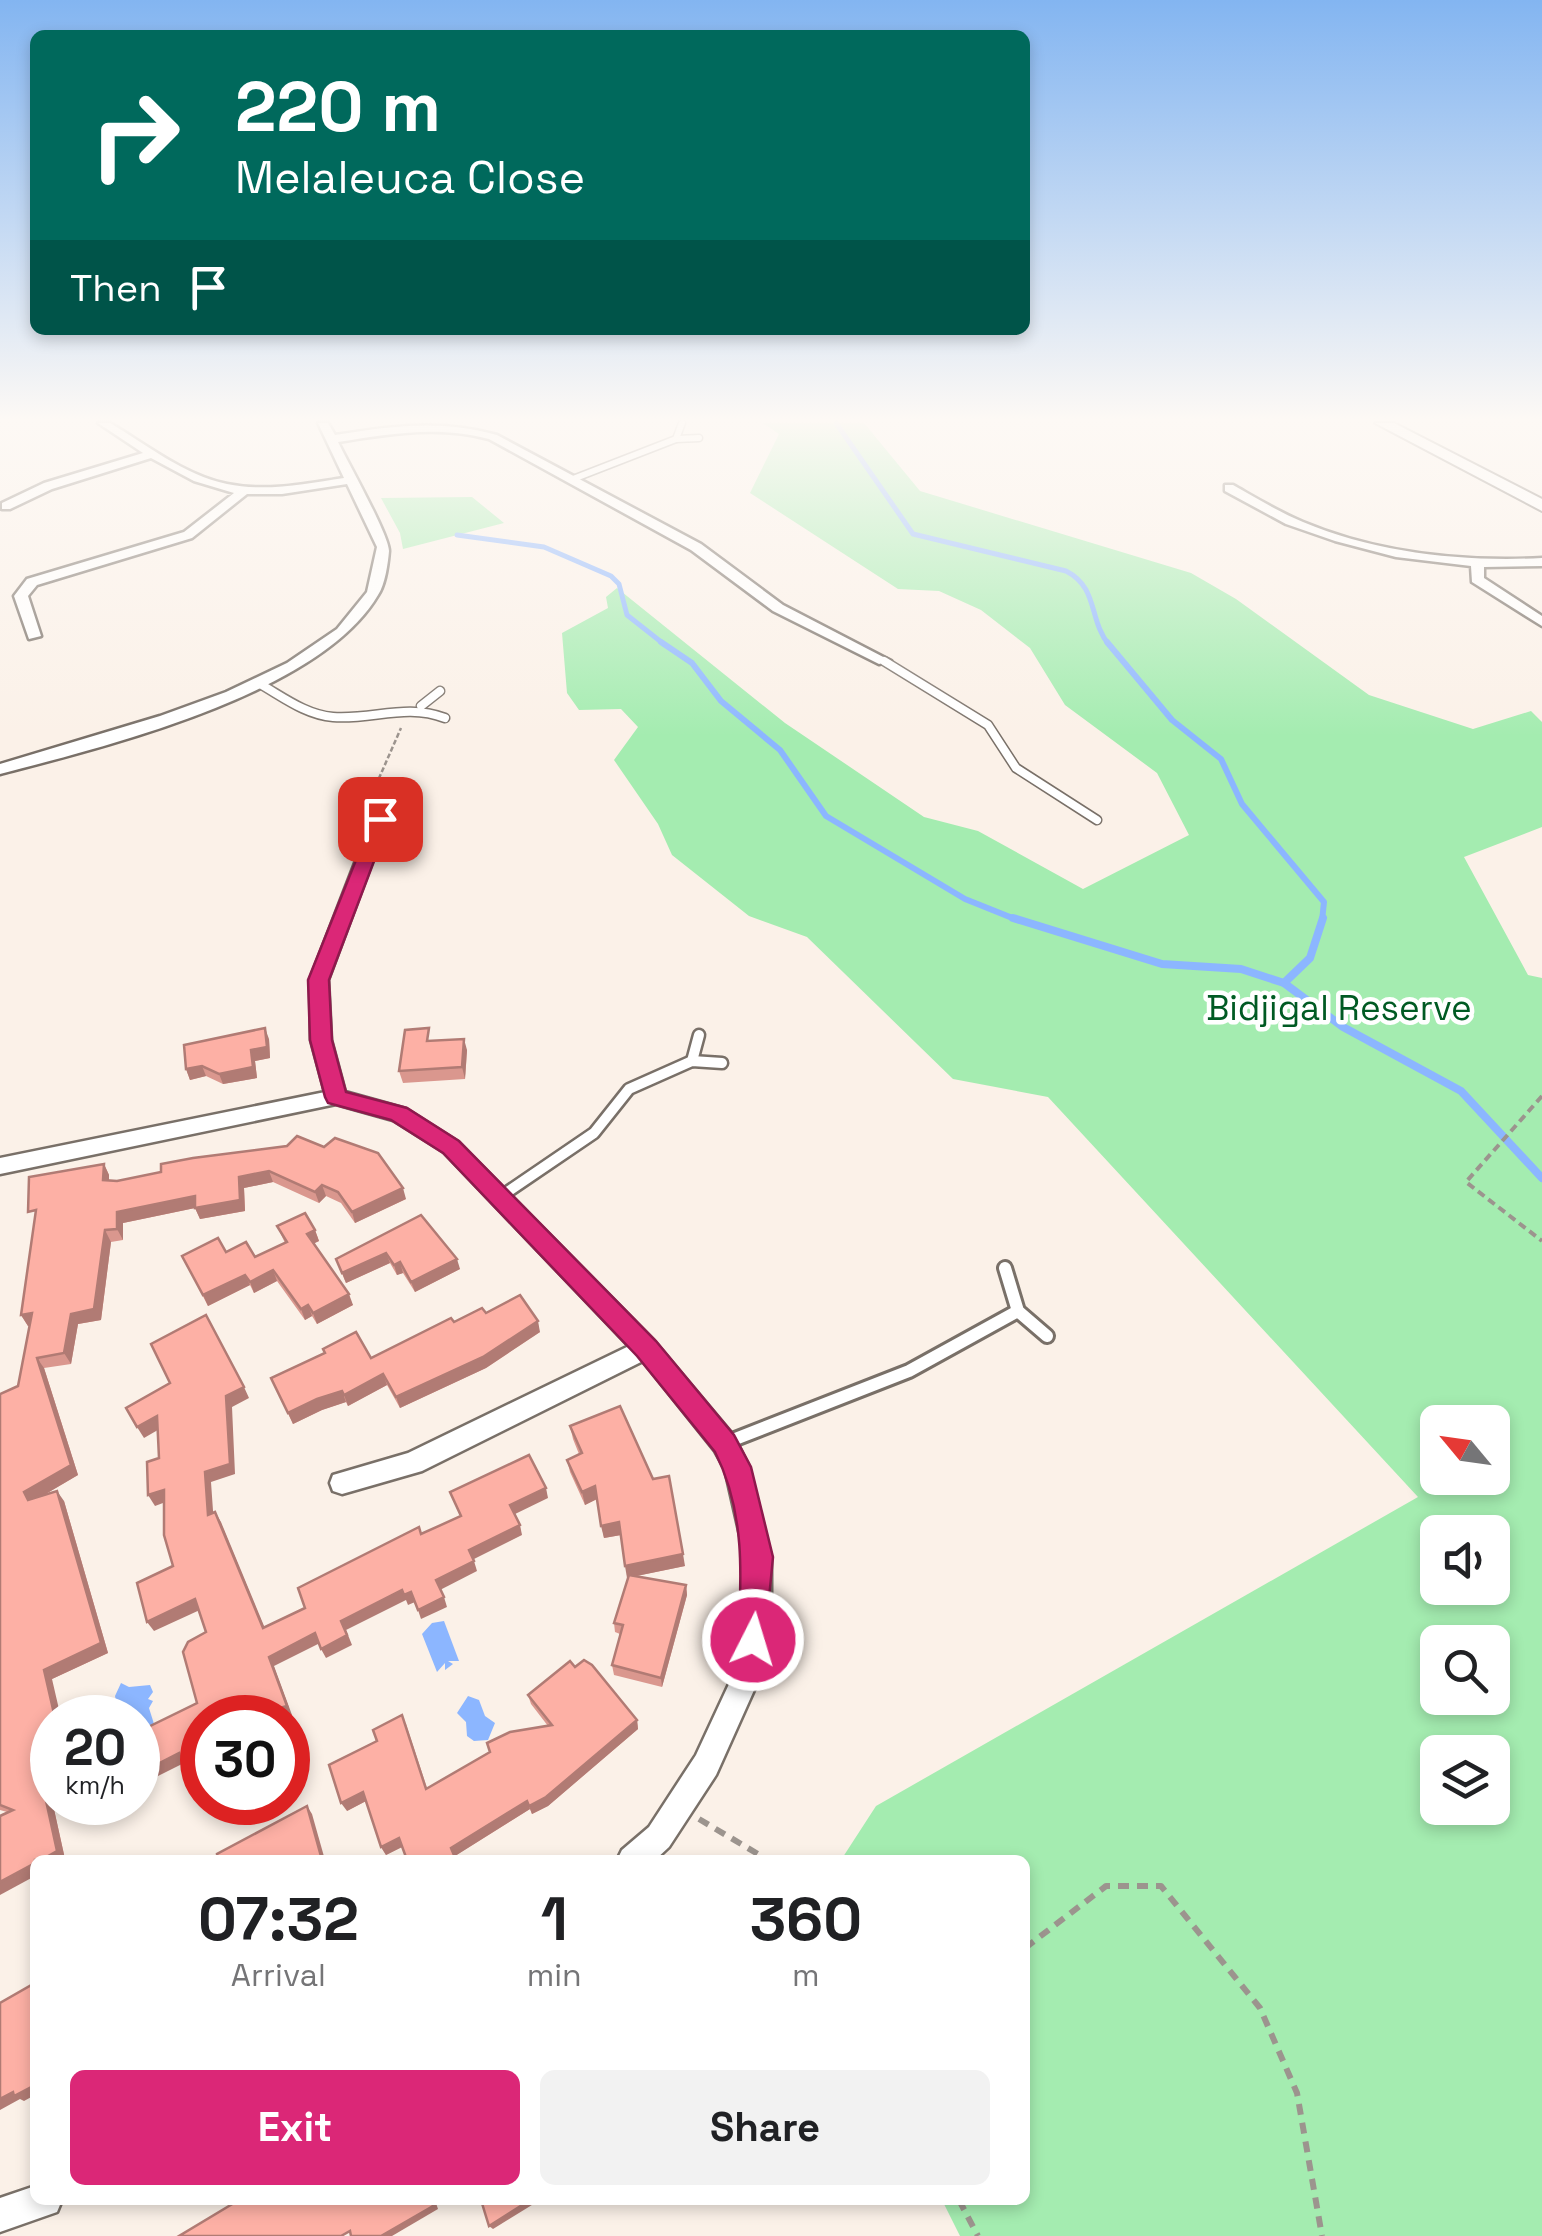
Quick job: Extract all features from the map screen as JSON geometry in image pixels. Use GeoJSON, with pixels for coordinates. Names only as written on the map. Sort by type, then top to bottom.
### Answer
{"type":"FeatureCollection","features":[{"type":"Feature","properties":{"kind":"street"},"geometry":{"type":"LineString","coordinates":[[34,636],[21,596],[32,582],[50,572],[188,535],[198,527]]}},
{"type":"Feature","properties":{"kind":"street"},"geometry":{"type":"LineString","coordinates":[[0,768],[260,684],[330,643],[373,596],[384,562],[383,547],[374,527]]}},
{"type":"Feature","properties":{"kind":"street"},"geometry":{"type":"LineString","coordinates":[[662,527],[696,546],[778,608],[884,662]]}},
{"type":"Feature","properties":{"kind":"street"},"geometry":{"type":"LineString","coordinates":[[1306,527],[1478,563],[1542,562]]}},
{"type":"Feature","properties":{"kind":"street"},"geometry":{"type":"LineString","coordinates":[[1478,563],[1477,579],[1542,622]]}},
{"type":"Feature","properties":{"kind":"street"},"geometry":{"type":"LineString","coordinates":[[336,1097],[321,1040],[318,980],[380,819]]}},
{"type":"Feature","properties":{"kind":"street"},"geometry":{"type":"LineString","coordinates":[[0,1166],[336,1097],[399,1114],[451,1147],[646,1348],[724,1443],[737,1467],[758,1557],[758,1609],[749,1670],[706,1765],[658,1837],[638,1855]]}},
{"type":"Feature","properties":{"kind":"street"},"geometry":{"type":"LineString","coordinates":[[342,1483],[413,1464],[646,1348]]}},
{"type":"Feature","properties":{"kind":"street"},"geometry":{"type":"LineString","coordinates":[[0,2216],[30,2205]]}},
{"type":"Feature","properties":{"kind":"lane"},"geometry":{"type":"LineString","coordinates":[[884,662],[988,724],[1016,768],[1097,820]]}},
{"type":"Feature","properties":{"kind":"lane"},"geometry":{"type":"LineString","coordinates":[[260,684],[316,714],[348,717],[410,710],[440,691]]}},
{"type":"Feature","properties":{"kind":"lane"},"geometry":{"type":"LineString","coordinates":[[421,706],[445,718]]}},
{"type":"Feature","properties":{"kind":"lane"},"geometry":{"type":"LineString","coordinates":[[692,1062],[698,1036]]}},
{"type":"Feature","properties":{"kind":"lane"},"geometry":{"type":"LineString","coordinates":[[500,1197],[594,1133],[629,1089],[692,1062],[722,1063]]}},
{"type":"Feature","properties":{"kind":"lane"},"geometry":{"type":"LineString","coordinates":[[1005,1268],[1018,1312],[1047,1336]]}},
{"type":"Feature","properties":{"kind":"lane"},"geometry":{"type":"LineString","coordinates":[[724,1443],[909,1371],[1018,1312]]}},
{"type":"Feature","properties":{"kind":"path"},"geometry":{"type":"LineString","coordinates":[[380,819],[369,801],[410,710]]}},
{"type":"Feature","properties":{"kind":"path"},"geometry":{"type":"LineString","coordinates":[[1542,1096],[1466,1182],[1542,1241]]}},
{"type":"Feature","properties":{"kind":"path"},"geometry":{"type":"LineString","coordinates":[[678,1807],[760,1855]]}},
{"type":"Feature","properties":{"kind":"path"},"geometry":{"type":"LineString","coordinates":[[1030,1944],[1106,1886],[1160,1886],[1260,2008],[1297,2094],[1322,2236]]}},
{"type":"Feature","properties":{"kind":"path"},"geometry":{"type":"LineString","coordinates":[[962,2205],[978,2236]]}},
{"type":"Feature","properties":{"kind":"green space"},"geometry":{"type":"Polygon","coordinates":[[[397,527],[487,527],[403,549],[397,527]]]}},
{"type":"Feature","properties":{"kind":"green space","name":"Bidjigal Reserve"},"geometry":{"type":"Polygon","coordinates":[[[803,527],[1040,527],[1191,573],[1236,599],[1369,695],[1473,729],[1531,711],[1542,722],[1542,827],[1464,857],[1528,975],[1542,978],[1542,2236],[960,2236],[944,2205],[1030,2205],[1030,1855],[844,1855],[876,1806],[1418,1497],[1048,1097],[953,1079],[807,937],[749,916],[672,855],[658,824],[614,760],[638,727],[621,709],[579,710],[567,693],[562,633],[608,608],[606,597],[617,588],[785,723],[924,817],[978,831],[1083,889],[1189,835],[1157,773],[1065,705],[1030,648],[981,610],[939,591],[898,589],[803,527]]]}},
{"type":"Feature","properties":{"kind":"water"},"geometry":{"type":"Polygon","coordinates":[[[444,1621],[459,1661],[448,1661],[453,1664],[445,1670],[445,1663],[437,1672],[422,1634],[432,1623],[444,1621]]]}},
{"type":"Feature","properties":{"kind":"water"},"geometry":{"type":"Polygon","coordinates":[[[121,1683],[129,1687],[150,1685],[153,1692],[151,1695],[115,1695],[121,1683]]]}},
{"type":"Feature","properties":{"kind":"water"},"geometry":{"type":"Polygon","coordinates":[[[468,1696],[479,1700],[485,1716],[495,1723],[488,1740],[474,1741],[467,1736],[466,1722],[457,1713],[468,1696]]]}},
{"type":"Feature","properties":{"kind":"building"},"geometry":{"type":"Polygon","coordinates":[[[265,1028],[267,1047],[251,1050],[253,1067],[219,1074],[202,1066],[186,1069],[184,1045],[265,1028]]]}},
{"type":"Feature","properties":{"kind":"building"},"geometry":{"type":"Polygon","coordinates":[[[429,1028],[427,1041],[464,1039],[462,1067],[399,1071],[405,1030],[429,1028]]]}},
{"type":"Feature","properties":{"kind":"building"},"geometry":{"type":"Polygon","coordinates":[[[297,1136],[324,1147],[335,1138],[378,1153],[403,1188],[352,1212],[338,1192],[322,1185],[315,1192],[269,1171],[239,1177],[240,1200],[195,1208],[195,1196],[117,1212],[117,1229],[105,1230],[94,1309],[71,1314],[64,1353],[37,1358],[71,1465],[24,1492],[28,1500],[57,1491],[101,1643],[44,1670],[50,1695],[30,1695],[30,1825],[51,1825],[57,1851],[30,1855],[30,1866],[0,1882],[0,1816],[13,1810],[0,1805],[0,1394],[18,1386],[32,1313],[21,1315],[36,1210],[28,1212],[29,1177],[104,1164],[103,1180],[117,1181],[161,1172],[161,1164],[287,1146],[297,1136]]]}},
{"type":"Feature","properties":{"kind":"building"},"geometry":{"type":"Polygon","coordinates":[[[305,1213],[315,1230],[307,1234],[349,1294],[313,1313],[308,1305],[301,1309],[273,1270],[250,1282],[245,1275],[203,1295],[182,1256],[218,1238],[226,1252],[246,1242],[255,1257],[287,1242],[277,1226],[305,1213]]]}},
{"type":"Feature","properties":{"kind":"building"},"geometry":{"type":"Polygon","coordinates":[[[421,1215],[457,1259],[411,1282],[400,1262],[394,1265],[386,1253],[342,1273],[336,1259],[421,1215]]]}},
{"type":"Feature","properties":{"kind":"building"},"geometry":{"type":"Polygon","coordinates":[[[520,1295],[538,1321],[483,1357],[396,1397],[383,1374],[344,1395],[342,1391],[317,1399],[288,1413],[271,1378],[325,1353],[323,1349],[356,1332],[371,1358],[451,1318],[454,1322],[482,1308],[486,1313],[520,1295]]]}},
{"type":"Feature","properties":{"kind":"building"},"geometry":{"type":"Polygon","coordinates":[[[206,1315],[244,1387],[226,1396],[230,1464],[205,1472],[208,1515],[215,1512],[263,1628],[305,1608],[298,1588],[419,1527],[421,1534],[461,1516],[450,1492],[529,1455],[546,1488],[510,1505],[520,1525],[469,1550],[474,1561],[436,1580],[444,1597],[418,1610],[411,1592],[404,1595],[402,1590],[341,1621],[347,1635],[321,1649],[315,1633],[269,1657],[283,1695],[195,1695],[183,1652],[188,1642],[206,1632],[195,1599],[147,1622],[137,1583],[173,1566],[164,1535],[164,1490],[148,1495],[147,1462],[159,1458],[157,1416],[137,1427],[126,1408],[170,1383],[151,1344],[206,1315]]]}},
{"type":"Feature","properties":{"kind":"building"},"geometry":{"type":"Polygon","coordinates":[[[620,1406],[653,1479],[669,1476],[683,1554],[625,1566],[619,1522],[601,1526],[595,1486],[582,1492],[567,1460],[582,1453],[570,1426],[620,1406]]]}},
{"type":"Feature","properties":{"kind":"building"},"geometry":{"type":"Polygon","coordinates":[[[629,1575],[686,1585],[661,1678],[612,1665],[623,1625],[614,1623],[629,1575]]]}},
{"type":"Feature","properties":{"kind":"building"},"geometry":{"type":"Polygon","coordinates":[[[584,1660],[592,1665],[637,1720],[546,1797],[529,1806],[527,1801],[451,1848],[454,1855],[405,1855],[399,1838],[381,1847],[363,1792],[341,1803],[329,1765],[377,1741],[373,1730],[402,1715],[426,1789],[490,1752],[487,1743],[510,1732],[552,1725],[528,1695],[570,1661],[575,1667],[584,1660]]]}},
{"type":"Feature","properties":{"kind":"building"},"geometry":{"type":"Polygon","coordinates":[[[180,1711],[180,1757],[179,1753],[160,1763],[160,1721],[180,1711]]]}},
{"type":"Feature","properties":{"kind":"building"},"geometry":{"type":"Polygon","coordinates":[[[310,1817],[321,1855],[217,1855],[271,1825],[310,1825],[310,1817]]]}},
{"type":"Feature","properties":{"kind":"building"},"geometry":{"type":"Polygon","coordinates":[[[30,1986],[30,2088],[0,2099],[0,2003],[30,1986]]]}},
{"type":"Feature","properties":{"kind":"building"},"geometry":{"type":"Polygon","coordinates":[[[231,2205],[433,2206],[381,2236],[351,2236],[350,2231],[341,2236],[179,2236],[231,2205]]]}},
{"type":"Feature","properties":{"kind":"building"},"geometry":{"type":"Polygon","coordinates":[[[483,2205],[522,2205],[489,2226],[483,2205]]]}},
{"type":"Feature","properties":{"kind":"waterway"},"geometry":{"type":"LineString","coordinates":[[908,527],[913,534],[1066,571],[1084,586],[1109,645]]}},
{"type":"Feature","properties":{"kind":"waterway"},"geometry":{"type":"LineString","coordinates":[[457,535],[544,547],[611,576],[619,584],[627,615],[662,643]]}},
{"type":"Feature","properties":{"kind":"waterway"},"geometry":{"type":"LineString","coordinates":[[1107,642],[1172,720],[1221,759],[1242,804],[1324,902],[1322,921]]}},
{"type":"Feature","properties":{"kind":"waterway"},"geometry":{"type":"LineString","coordinates":[[662,643],[692,663],[721,701],[780,750],[826,816],[965,899],[1020,921]]}},
{"type":"Feature","properties":{"kind":"waterway"},"geometry":{"type":"LineString","coordinates":[[1013,918],[1162,964],[1241,969],[1284,983]]}},
{"type":"Feature","properties":{"kind":"waterway"},"geometry":{"type":"LineString","coordinates":[[1284,983],[1310,958],[1323,918]]}},
{"type":"Feature","properties":{"kind":"waterway"},"geometry":{"type":"LineString","coordinates":[[1284,983],[1343,1027],[1461,1091],[1542,1178]]}},
{"type":"Feature","properties":{"kind":"route"},"geometry":{"type":"LineString","coordinates":[[380,819],[318,980],[321,1040],[336,1097],[399,1114],[451,1147],[646,1348],[724,1443],[737,1467],[758,1557],[758,1609],[753,1640]]}}]}
